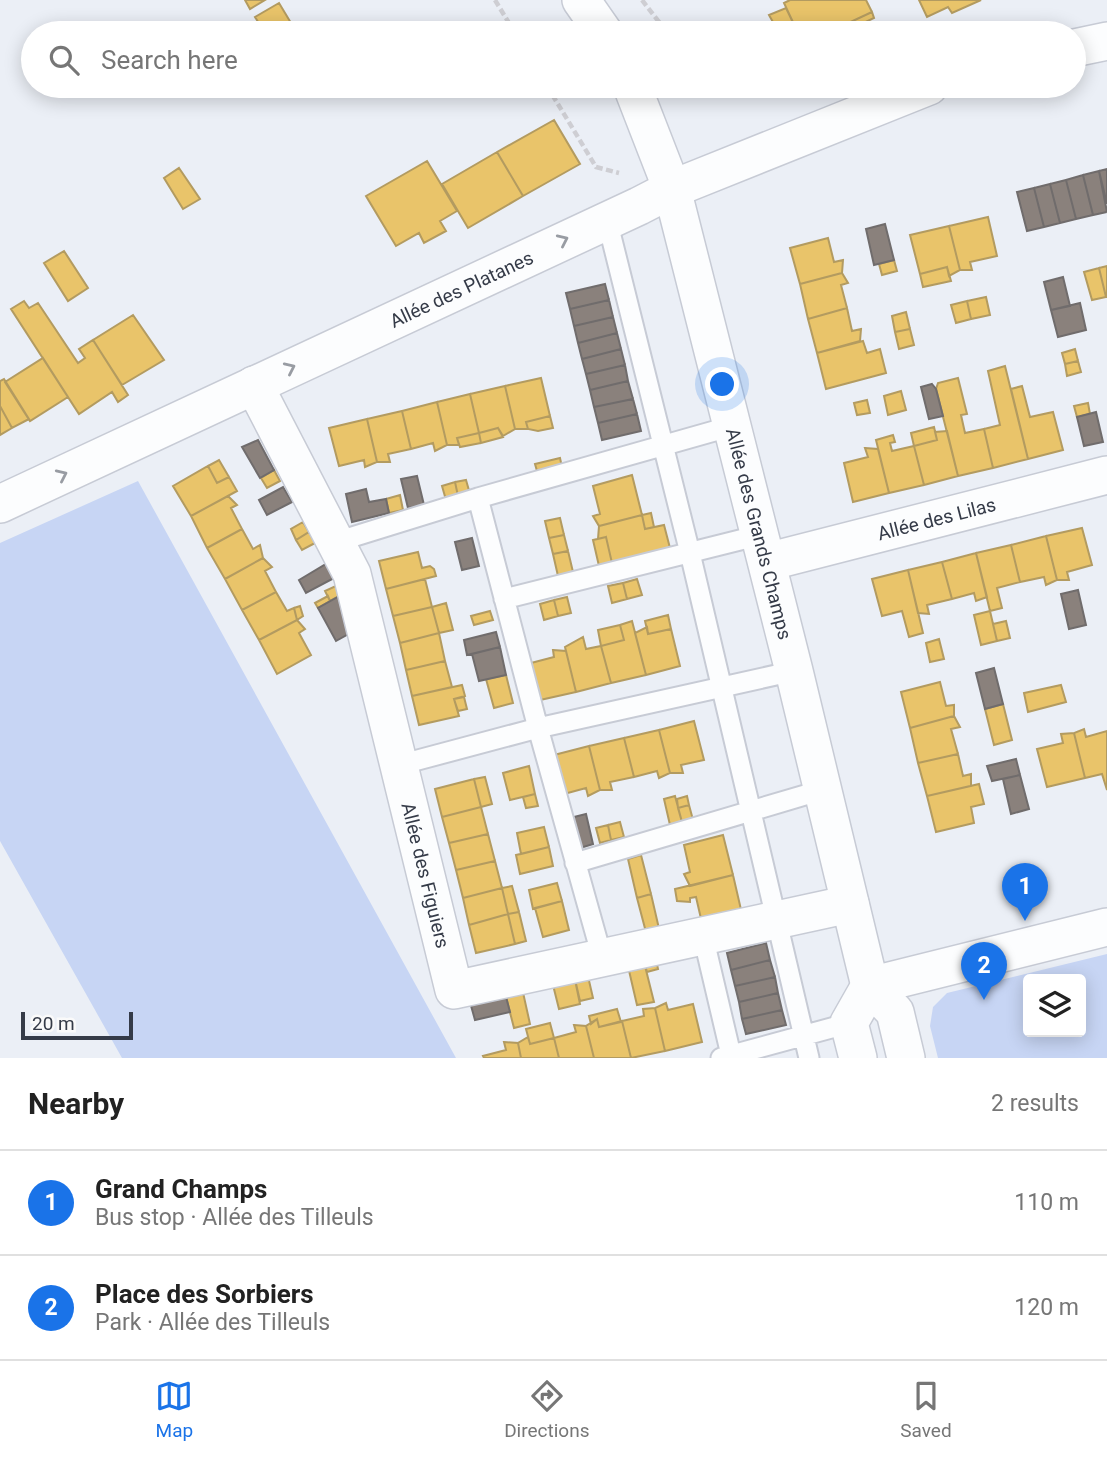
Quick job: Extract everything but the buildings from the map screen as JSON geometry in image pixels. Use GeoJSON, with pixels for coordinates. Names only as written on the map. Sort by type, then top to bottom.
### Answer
{"type":"FeatureCollection","features":[{"type":"Feature","properties":{"kind":"street"},"geometry":{"type":"LineString","coordinates":[[581,0],[596,21]]}},
{"type":"Feature","properties":{"kind":"street"},"geometry":{"type":"LineString","coordinates":[[1086,45],[1107,41]]}},
{"type":"Feature","properties":{"kind":"street","name":"Allée des Grands Champs"},"geometry":{"type":"LineString","coordinates":[[637,98],[672,189],[794,671],[870,986]]}},
{"type":"Feature","properties":{"kind":"street","name":"Allée des Platanes"},"geometry":{"type":"LineString","coordinates":[[0,504],[672,189],[899,98]]}},
{"type":"Feature","properties":{"kind":"street","name":"Allée des Figuiers"},"geometry":{"type":"LineString","coordinates":[[254,385],[352,574],[454,990],[850,904]]}},
{"type":"Feature","properties":{"kind":"street","name":"Allée des Lilas"},"geometry":{"type":"LineString","coordinates":[[763,549],[1107,475]]}},
{"type":"Feature","properties":{"kind":"street"},"geometry":{"type":"LineString","coordinates":[[858,1058],[849,1023],[870,986],[1107,927]]}},
{"type":"Feature","properties":{"kind":"street"},"geometry":{"type":"LineString","coordinates":[[870,986],[895,1012],[906,1058]]}},
{"type":"Feature","properties":{"kind":"lane"},"geometry":{"type":"LineString","coordinates":[[607,220],[810,1058]]}},
{"type":"Feature","properties":{"kind":"lane"},"geometry":{"type":"LineString","coordinates":[[336,542],[478,498],[732,426]]}},
{"type":"Feature","properties":{"kind":"lane"},"geometry":{"type":"LineString","coordinates":[[478,498],[602,957]]}},
{"type":"Feature","properties":{"kind":"lane"},"geometry":{"type":"LineString","coordinates":[[504,598],[690,554],[763,549]]}},
{"type":"Feature","properties":{"kind":"lane"},"geometry":{"type":"LineString","coordinates":[[399,765],[538,728],[794,671]]}},
{"type":"Feature","properties":{"kind":"lane"},"geometry":{"type":"LineString","coordinates":[[575,863],[822,790]]}},
{"type":"Feature","properties":{"kind":"lane"},"geometry":{"type":"LineString","coordinates":[[702,936],[726,1057],[804,1034],[895,1012]]}},
{"type":"Feature","properties":{"kind":"path"},"geometry":{"type":"LineString","coordinates":[[495,0],[508,21]]}},
{"type":"Feature","properties":{"kind":"path"},"geometry":{"type":"LineString","coordinates":[[642,0],[658,21]]}},
{"type":"Feature","properties":{"kind":"path"},"geometry":{"type":"LineString","coordinates":[[554,98],[596,167],[672,189]]}},
{"type":"Feature","properties":{"kind":"shaded area"},"geometry":{"type":"Polygon","coordinates":[[[138,481],[456,1058],[122,1058],[0,841],[0,543],[138,481]]]}},
{"type":"Feature","properties":{"kind":"shaded area"},"geometry":{"type":"Polygon","coordinates":[[[1107,954],[1107,1058],[938,1058],[930,1026],[933,1007],[947,993],[1023,974],[1023,1037],[1086,1037],[1086,974],[1025,974],[1107,954]]]}},
{"type":"Feature","properties":{"kind":"place","name":"Grand Champs"},"geometry":{"type":"Point","coordinates":[1025,921]}},
{"type":"Feature","properties":{"kind":"place","name":"Place des Sorbiers"},"geometry":{"type":"Point","coordinates":[984,1000]}}]}
